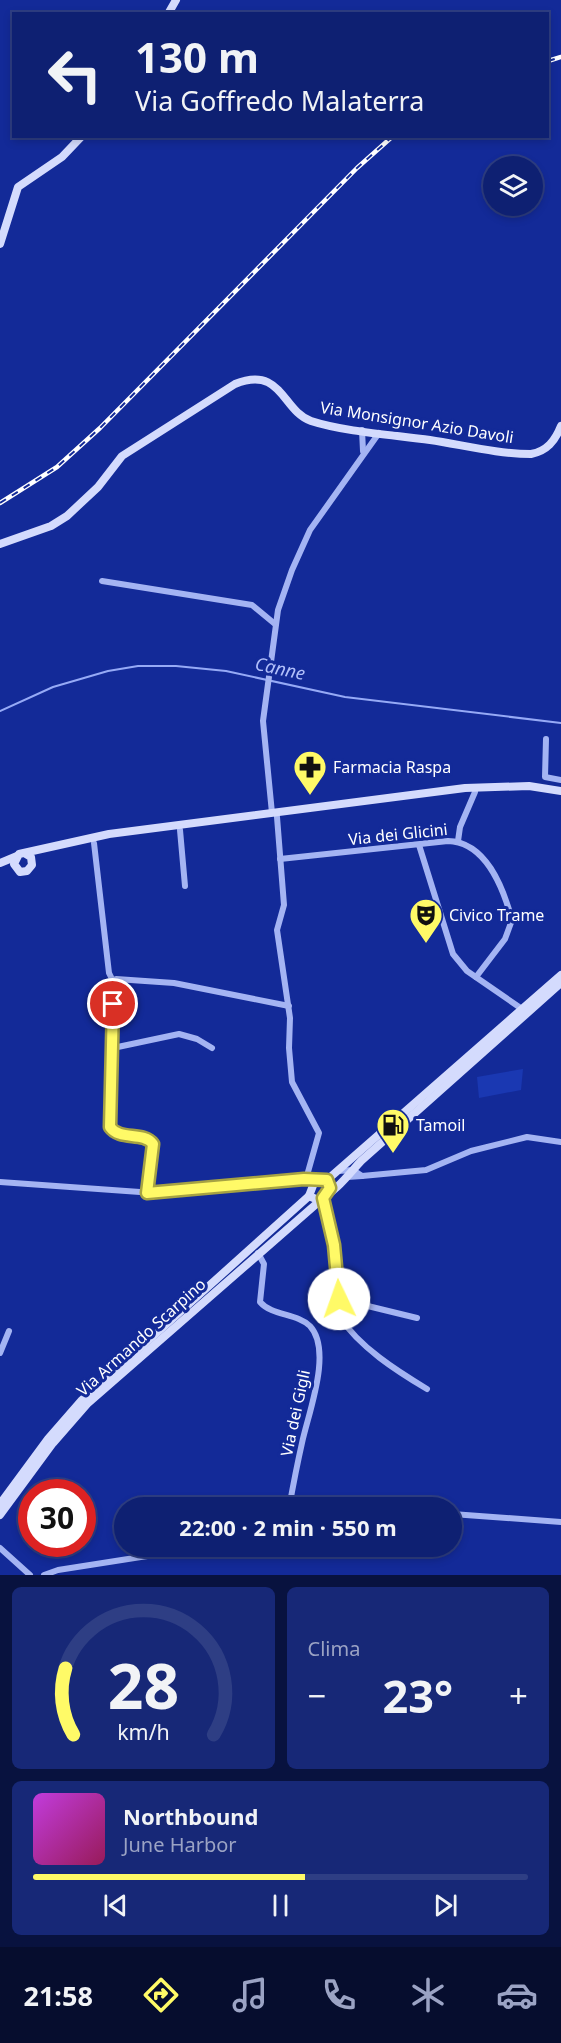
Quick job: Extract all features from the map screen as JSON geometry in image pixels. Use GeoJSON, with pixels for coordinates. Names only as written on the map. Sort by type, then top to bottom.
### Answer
{"type":"FeatureCollection","features":[{"type":"Feature","properties":{"kind":"street"},"geometry":{"type":"LineString","coordinates":[[0,244],[18,187],[62,157],[80,138]]}},
{"type":"Feature","properties":{"kind":"street","name":"Via Monsignor Azio Davoli"},"geometry":{"type":"LineString","coordinates":[[0,544],[51,526],[67,516],[98,487],[122,456],[235,384],[248,380],[260,380],[280,390],[307,419],[379,433],[525,454],[542,451],[558,437],[561,426]]}},
{"type":"Feature","properties":{"kind":"street"},"geometry":{"type":"LineString","coordinates":[[362,430],[363,451]]}},
{"type":"Feature","properties":{"kind":"street"},"geometry":{"type":"LineString","coordinates":[[306,1179],[319,1133],[292,1082],[289,1006],[278,930],[284,905],[264,741],[264,702],[275,624],[301,547],[327,503],[363,451],[379,433]]}},
{"type":"Feature","properties":{"kind":"street"},"geometry":{"type":"LineString","coordinates":[[102,581],[252,605],[275,624]]}},
{"type":"Feature","properties":{"kind":"street"},"geometry":{"type":"LineString","coordinates":[[546,739],[544,777],[561,780]]}},
{"type":"Feature","properties":{"kind":"street"},"geometry":{"type":"LineString","coordinates":[[0,865],[27,871],[42,855],[94,843],[274,815],[487,786],[529,786],[561,791]]}},
{"type":"Feature","properties":{"kind":"street"},"geometry":{"type":"LineString","coordinates":[[0,865],[22,854],[109,834],[476,792],[528,791],[561,796]]}},
{"type":"Feature","properties":{"kind":"street"},"geometry":{"type":"LineString","coordinates":[[458,841],[460,826],[476,792]]}},
{"type":"Feature","properties":{"kind":"street"},"geometry":{"type":"LineString","coordinates":[[180,830],[185,886]]}},
{"type":"Feature","properties":{"kind":"street","name":"Via dei Glicini"},"geometry":{"type":"LineString","coordinates":[[280,859],[458,841],[474,847],[482,855],[512,920],[505,939],[476,977]]}},
{"type":"Feature","properties":{"kind":"street"},"geometry":{"type":"LineString","coordinates":[[94,843],[109,974],[113,981],[110,1127],[118,1134],[147,1139],[153,1144],[147,1193]]}},
{"type":"Feature","properties":{"kind":"street"},"geometry":{"type":"LineString","coordinates":[[419,845],[453,954],[459,963],[476,977],[522,1009]]}},
{"type":"Feature","properties":{"kind":"street"},"geometry":{"type":"LineString","coordinates":[[22,854],[33,863]]}},
{"type":"Feature","properties":{"kind":"street"},"geometry":{"type":"LineString","coordinates":[[16,869],[14,861],[22,854]]}},
{"type":"Feature","properties":{"kind":"street"},"geometry":{"type":"LineString","coordinates":[[0,1182],[147,1193],[306,1179],[327,1180],[561,975]]}},
{"type":"Feature","properties":{"kind":"street"},"geometry":{"type":"LineString","coordinates":[[113,981],[116,979],[174,983],[289,1006]]}},
{"type":"Feature","properties":{"kind":"street","name":"Via Armando Scarpino"},"geometry":{"type":"LineString","coordinates":[[0,1515],[53,1443],[87,1404],[347,1177],[561,983]]}},
{"type":"Feature","properties":{"kind":"street"},"geometry":{"type":"LineString","coordinates":[[113,1048],[179,1034],[197,1039],[212,1048]]}},
{"type":"Feature","properties":{"kind":"street"},"geometry":{"type":"LineString","coordinates":[[347,1177],[426,1170],[471,1151],[527,1137],[561,1142]]}},
{"type":"Feature","properties":{"kind":"street"},"geometry":{"type":"LineString","coordinates":[[337,1171],[353,1170],[362,1176]]}},
{"type":"Feature","properties":{"kind":"street"},"geometry":{"type":"LineString","coordinates":[[293,1180],[310,1192],[315,1200],[323,1198],[330,1188],[327,1180]]}},
{"type":"Feature","properties":{"kind":"street"},"geometry":{"type":"LineString","coordinates":[[310,1192],[317,1180]]}},
{"type":"Feature","properties":{"kind":"street","name":"Via Armando Scarpino"},"geometry":{"type":"LineString","coordinates":[[0,1504],[48,1439],[82,1400],[310,1192]]}},
{"type":"Feature","properties":{"kind":"street"},"geometry":{"type":"LineString","coordinates":[[323,1198],[334,1245],[340,1317],[353,1333],[405,1376],[427,1389]]}},
{"type":"Feature","properties":{"kind":"street","name":"Via dei Gigli"},"geometry":{"type":"LineString","coordinates":[[258,1253],[264,1264],[260,1302],[267,1309],[308,1324],[317,1341],[319,1351],[318,1380],[291,1497]]}},
{"type":"Feature","properties":{"kind":"street"},"geometry":{"type":"LineString","coordinates":[[339,1299],[417,1318]]}},
{"type":"Feature","properties":{"kind":"street"},"geometry":{"type":"LineString","coordinates":[[0,1353],[9,1331]]}},
{"type":"Feature","properties":{"kind":"street"},"geometry":{"type":"LineString","coordinates":[[462,1515],[561,1522]]}},
{"type":"Feature","properties":{"kind":"street"},"geometry":{"type":"LineString","coordinates":[[0,1548],[30,1575]]}},
{"type":"Feature","properties":{"kind":"street"},"geometry":{"type":"LineString","coordinates":[[44,1575],[148,1557]]}},
{"type":"Feature","properties":{"kind":"shaded area"},"geometry":{"type":"Polygon","coordinates":[[[523,1069],[521,1090],[479,1098],[477,1077],[523,1069]]]}},
{"type":"Feature","properties":{"kind":"waterway","name":"Canne"},"geometry":{"type":"LineString","coordinates":[[0,711],[53,687],[108,671],[138,666],[176,666],[226,671],[345,697],[561,723]]}},
{"type":"Feature","properties":{"kind":"railway"},"geometry":{"type":"LineString","coordinates":[[549,61],[561,57]]}},
{"type":"Feature","properties":{"kind":"railway"},"geometry":{"type":"LineString","coordinates":[[0,503],[57,467],[100,428],[357,168],[391,138]]}},
{"type":"Feature","properties":{"kind":"place","name":"Farmacia Raspa"},"geometry":{"type":"Point","coordinates":[310,796]}},
{"type":"Feature","properties":{"kind":"place","name":"Civico Trame"},"geometry":{"type":"Point","coordinates":[426,944]}},
{"type":"Feature","properties":{"kind":"place","name":"Tamoil"},"geometry":{"type":"Point","coordinates":[393,1154]}},
{"type":"Feature","properties":{"kind":"route"},"geometry":{"type":"LineString","coordinates":[[113,1004],[110,1127],[118,1134],[147,1139],[153,1144],[147,1193],[326,1179],[330,1182],[330,1188],[323,1198],[334,1245],[339,1299]]}}]}
